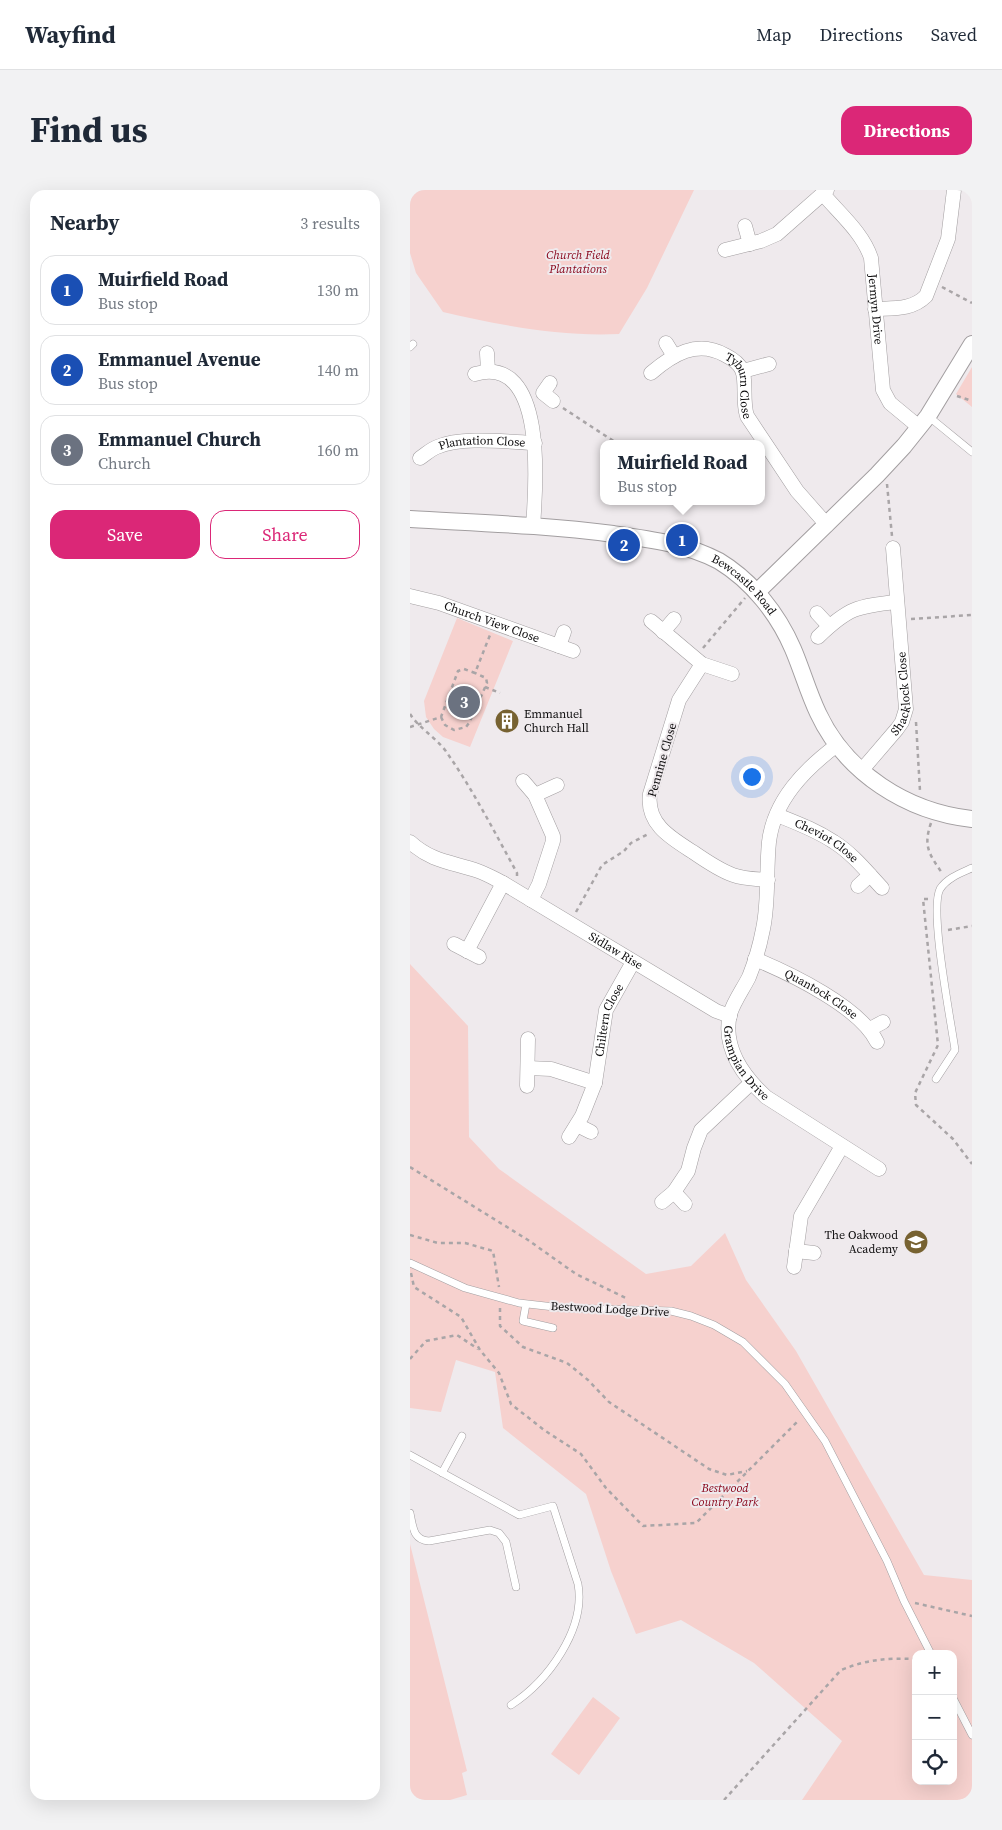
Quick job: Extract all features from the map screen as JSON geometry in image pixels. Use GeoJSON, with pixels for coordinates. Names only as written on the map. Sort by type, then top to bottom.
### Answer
{"type":"FeatureCollection","features":[{"type":"Feature","properties":{"kind":"street"},"geometry":{"type":"LineString","coordinates":[[875,309],[914,305],[926,296],[948,239],[954,190]]}},
{"type":"Feature","properties":{"kind":"street","name":"Jermyn Drive"},"geometry":{"type":"LineString","coordinates":[[725,250],[750,244],[777,234],[825,192],[857,233],[868,249],[871,258],[883,390],[890,403],[924,421]]}},
{"type":"Feature","properties":{"kind":"street"},"geometry":{"type":"LineString","coordinates":[[745,226],[750,244]]}},
{"type":"Feature","properties":{"kind":"street"},"geometry":{"type":"LineString","coordinates":[[666,343],[674,356]]}},
{"type":"Feature","properties":{"kind":"street"},"geometry":{"type":"LineString","coordinates":[[755,590],[827,525],[877,475],[924,421],[972,344]]}},
{"type":"Feature","properties":{"kind":"street","name":"Tyburn Close"},"geometry":{"type":"LineString","coordinates":[[651,374],[674,356],[695,348],[714,350],[732,359],[742,371],[744,407],[757,440]]}},
{"type":"Feature","properties":{"kind":"street"},"geometry":{"type":"LineString","coordinates":[[487,353],[482,373],[501,373],[507,377],[522,394],[529,413],[535,443],[536,493],[533,526]]}},
{"type":"Feature","properties":{"kind":"street"},"geometry":{"type":"LineString","coordinates":[[742,371],[769,364]]}},
{"type":"Feature","properties":{"kind":"street"},"geometry":{"type":"LineString","coordinates":[[525,402],[549,393]]}},
{"type":"Feature","properties":{"kind":"street","name":"Plantation Close"},"geometry":{"type":"LineString","coordinates":[[425,448],[468,441],[535,443]]}},
{"type":"Feature","properties":{"kind":"street","name":"Tyburn Close"},"geometry":{"type":"LineString","coordinates":[[765,451],[827,525]]}},
{"type":"Feature","properties":{"kind":"street","name":"Bewcastle Road"},"geometry":{"type":"LineString","coordinates":[[410,519],[569,528],[674,545],[701,553],[719,562],[755,590],[774,613],[787,636],[818,713],[837,745],[861,770],[894,795],[928,810],[972,820]]}},
{"type":"Feature","properties":{"kind":"street","name":"Shacklock Close"},"geometry":{"type":"LineString","coordinates":[[861,770],[898,729],[906,709],[897,602],[901,562],[893,548]]}},
{"type":"Feature","properties":{"kind":"street","name":"Church View Close"},"geometry":{"type":"LineString","coordinates":[[410,596],[439,602],[573,651]]}},
{"type":"Feature","properties":{"kind":"street"},"geometry":{"type":"LineString","coordinates":[[818,637],[846,613],[863,605],[897,602]]}},
{"type":"Feature","properties":{"kind":"street"},"geometry":{"type":"LineString","coordinates":[[817,613],[829,626]]}},
{"type":"Feature","properties":{"kind":"street"},"geometry":{"type":"LineString","coordinates":[[663,632],[674,620]]}},
{"type":"Feature","properties":{"kind":"street"},"geometry":{"type":"LineString","coordinates":[[651,621],[698,661],[732,674]]}},
{"type":"Feature","properties":{"kind":"street"},"geometry":{"type":"LineString","coordinates":[[559,646],[564,632]]}},
{"type":"Feature","properties":{"kind":"street","name":"Pennine Close"},"geometry":{"type":"LineString","coordinates":[[698,661],[679,700],[650,794],[650,808],[660,828],[669,836],[726,872],[735,876],[768,880]]}},
{"type":"Feature","properties":{"kind":"street","name":"Grampian Drive"},"geometry":{"type":"LineString","coordinates":[[837,745],[799,778],[790,789],[777,815],[770,841],[763,928],[755,959],[730,1016],[730,1037],[734,1057],[739,1068],[751,1083],[778,1105],[879,1169]]}},
{"type":"Feature","properties":{"kind":"street"},"geometry":{"type":"LineString","coordinates":[[523,781],[534,795],[553,836],[539,884],[531,900]]}},
{"type":"Feature","properties":{"kind":"street"},"geometry":{"type":"LineString","coordinates":[[534,795],[556,785]]}},
{"type":"Feature","properties":{"kind":"street","name":"Cheviot Close"},"geometry":{"type":"LineString","coordinates":[[777,815],[805,826],[835,842],[882,888]]}},
{"type":"Feature","properties":{"kind":"street","name":"Sidlaw Rise"},"geometry":{"type":"LineString","coordinates":[[410,842],[418,849],[437,859],[480,872],[508,886],[716,1012],[730,1016]]}},
{"type":"Feature","properties":{"kind":"street","name":"Cheviot Close"},"geometry":{"type":"LineString","coordinates":[[858,886],[870,875]]}},
{"type":"Feature","properties":{"kind":"street"},"geometry":{"type":"LineString","coordinates":[[454,944],[473,954],[508,886]]}},
{"type":"Feature","properties":{"kind":"street","name":"Quantock Close"},"geometry":{"type":"LineString","coordinates":[[755,959],[782,970],[827,995],[870,1029],[877,1042]]}},
{"type":"Feature","properties":{"kind":"street","name":"Chiltern Close"},"geometry":{"type":"LineString","coordinates":[[569,1137],[586,1107],[595,1084],[606,1010],[633,962]]}},
{"type":"Feature","properties":{"kind":"street"},"geometry":{"type":"LineString","coordinates":[[870,1029],[883,1022]]}},
{"type":"Feature","properties":{"kind":"street"},"geometry":{"type":"LineString","coordinates":[[527,1086],[528,1039]]}},
{"type":"Feature","properties":{"kind":"street"},"geometry":{"type":"LineString","coordinates":[[528,1068],[551,1069],[595,1084]]}},
{"type":"Feature","properties":{"kind":"street"},"geometry":{"type":"LineString","coordinates":[[662,1202],[674,1192],[688,1171],[701,1130],[751,1083]]}},
{"type":"Feature","properties":{"kind":"street"},"geometry":{"type":"LineString","coordinates":[[577,1124],[591,1132]]}},
{"type":"Feature","properties":{"kind":"street"},"geometry":{"type":"LineString","coordinates":[[794,1268],[801,1216],[842,1146]]}},
{"type":"Feature","properties":{"kind":"street"},"geometry":{"type":"LineString","coordinates":[[674,1192],[685,1204]]}},
{"type":"Feature","properties":{"kind":"street"},"geometry":{"type":"LineString","coordinates":[[796,1251],[814,1253]]}},
{"type":"Feature","properties":{"kind":"lane"},"geometry":{"type":"LineString","coordinates":[[924,421],[972,452]]}},
{"type":"Feature","properties":{"kind":"lane"},"geometry":{"type":"LineString","coordinates":[[936,1079],[955,1050],[938,932],[937,898],[947,880],[972,868]]}},
{"type":"Feature","properties":{"kind":"lane","name":"Bestwood Lodge Drive"},"geometry":{"type":"LineString","coordinates":[[410,1263],[465,1288],[526,1304],[563,1308],[671,1311],[714,1325],[743,1342],[785,1384],[825,1440],[887,1561],[904,1601],[929,1650]]}},
{"type":"Feature","properties":{"kind":"lane"},"geometry":{"type":"LineString","coordinates":[[526,1304],[523,1322],[553,1328]]}},
{"type":"Feature","properties":{"kind":"lane"},"geometry":{"type":"LineString","coordinates":[[442,1473],[462,1436]]}},
{"type":"Feature","properties":{"kind":"lane"},"geometry":{"type":"LineString","coordinates":[[410,1455],[519,1515],[553,1506],[578,1584],[580,1593],[579,1614],[562,1650],[539,1682],[526,1695],[511,1705]]}},
{"type":"Feature","properties":{"kind":"lane"},"geometry":{"type":"LineString","coordinates":[[410,1514],[414,1534],[422,1540],[429,1541],[490,1530],[499,1534],[506,1542],[516,1587]]}},
{"type":"Feature","properties":{"kind":"lane"},"geometry":{"type":"LineString","coordinates":[[957,1706],[972,1735]]}},
{"type":"Feature","properties":{"kind":"path"},"geometry":{"type":"LineString","coordinates":[[932,282],[972,303]]}},
{"type":"Feature","properties":{"kind":"path"},"geometry":{"type":"LineString","coordinates":[[549,393],[613,440]]}},
{"type":"Feature","properties":{"kind":"path"},"geometry":{"type":"LineString","coordinates":[[877,475],[887,485],[893,548]]}},
{"type":"Feature","properties":{"kind":"path"},"geometry":{"type":"LineString","coordinates":[[698,661],[755,590]]}},
{"type":"Feature","properties":{"kind":"path"},"geometry":{"type":"LineString","coordinates":[[899,620],[972,615]]}},
{"type":"Feature","properties":{"kind":"path"},"geometry":{"type":"LineString","coordinates":[[475,673],[495,623]]}},
{"type":"Feature","properties":{"kind":"path"},"geometry":{"type":"LineString","coordinates":[[461,669],[486,678],[487,682],[473,718],[466,727],[454,730],[445,725],[441,717],[453,686],[458,671],[461,669]]}},
{"type":"Feature","properties":{"kind":"path"},"geometry":{"type":"LineString","coordinates":[[453,686],[457,688]]}},
{"type":"Feature","properties":{"kind":"path"},"geometry":{"type":"LineString","coordinates":[[485,686],[500,692]]}},
{"type":"Feature","properties":{"kind":"path"},"geometry":{"type":"LineString","coordinates":[[410,714],[417,724],[435,738],[445,750],[480,805],[517,873],[517,880],[508,886]]}},
{"type":"Feature","properties":{"kind":"path"},"geometry":{"type":"LineString","coordinates":[[410,727],[441,717]]}},
{"type":"Feature","properties":{"kind":"path"},"geometry":{"type":"LineString","coordinates":[[916,717],[928,810],[927,848],[947,880]]}},
{"type":"Feature","properties":{"kind":"path"},"geometry":{"type":"LineString","coordinates":[[570,923],[602,866],[624,851],[630,843],[660,828]]}},
{"type":"Feature","properties":{"kind":"path"},"geometry":{"type":"LineString","coordinates":[[972,926],[926,933],[938,1045],[915,1092],[916,1105],[953,1139],[972,1164]]}},
{"type":"Feature","properties":{"kind":"path"},"geometry":{"type":"LineString","coordinates":[[410,1167],[528,1240],[576,1274],[649,1310]]}},
{"type":"Feature","properties":{"kind":"path"},"geometry":{"type":"LineString","coordinates":[[410,1235],[438,1243],[464,1243],[493,1251],[500,1298],[500,1326],[523,1348],[567,1362],[609,1402],[709,1469],[727,1475],[749,1470]]}},
{"type":"Feature","properties":{"kind":"path"},"geometry":{"type":"LineString","coordinates":[[411,1272],[414,1287],[461,1318],[480,1350],[500,1373],[511,1404],[544,1430],[581,1454],[606,1488],[643,1526],[696,1523],[806,1414]]}},
{"type":"Feature","properties":{"kind":"path"},"geometry":{"type":"LineString","coordinates":[[410,1359],[426,1341],[457,1335],[480,1350]]}},
{"type":"Feature","properties":{"kind":"path"},"geometry":{"type":"LineString","coordinates":[[904,1601],[972,1616]]}},
{"type":"Feature","properties":{"kind":"path"},"geometry":{"type":"LineString","coordinates":[[724,1800],[842,1670],[863,1662],[891,1658],[912,1658]]}},
{"type":"Feature","properties":{"kind":"green space","name":"Church Field Plantations"},"geometry":{"type":"Polygon","coordinates":[[[410,190],[694,190],[647,288],[619,334],[575,334],[530,329],[443,312],[416,273],[410,253],[410,190]]]}},
{"type":"Feature","properties":{"kind":"green space"},"geometry":{"type":"Polygon","coordinates":[[[972,367],[972,407],[956,394],[972,367]]]}},
{"type":"Feature","properties":{"kind":"green space"},"geometry":{"type":"Polygon","coordinates":[[[457,618],[513,641],[470,747],[443,737],[434,729],[426,717],[424,701],[457,618]]]}},
{"type":"Feature","properties":{"kind":"green space","name":"Bestwood Country Park"},"geometry":{"type":"Polygon","coordinates":[[[410,964],[468,1026],[469,1137],[499,1169],[646,1274],[691,1266],[725,1233],[746,1280],[796,1351],[924,1575],[972,1580],[972,1800],[802,1800],[842,1741],[754,1663],[681,1620],[636,1634],[611,1571],[586,1494],[503,1428],[495,1372],[456,1360],[441,1412],[410,1408],[410,964]]]}},
{"type":"Feature","properties":{"kind":"green space"},"geometry":{"type":"Polygon","coordinates":[[[410,1544],[467,1771],[462,1773],[467,1795],[450,1800],[410,1800],[410,1544]]]}},
{"type":"Feature","properties":{"kind":"green space"},"geometry":{"type":"Polygon","coordinates":[[[593,1697],[620,1718],[579,1775],[551,1754],[593,1697]]]}},
{"type":"Feature","properties":{"kind":"place","name":"Muirfield Road"},"geometry":{"type":"Point","coordinates":[682,540]}},
{"type":"Feature","properties":{"kind":"place","name":"Emmanuel Avenue"},"geometry":{"type":"Point","coordinates":[624,545]}},
{"type":"Feature","properties":{"kind":"place","name":"Emmanuel Church"},"geometry":{"type":"Point","coordinates":[464,702]}},
{"type":"Feature","properties":{"kind":"place","name":"Emmanuel Church Hall"},"geometry":{"type":"Point","coordinates":[507,721]}},
{"type":"Feature","properties":{"kind":"place","name":"The Oakwood Academy"},"geometry":{"type":"Point","coordinates":[916,1242]}}]}
